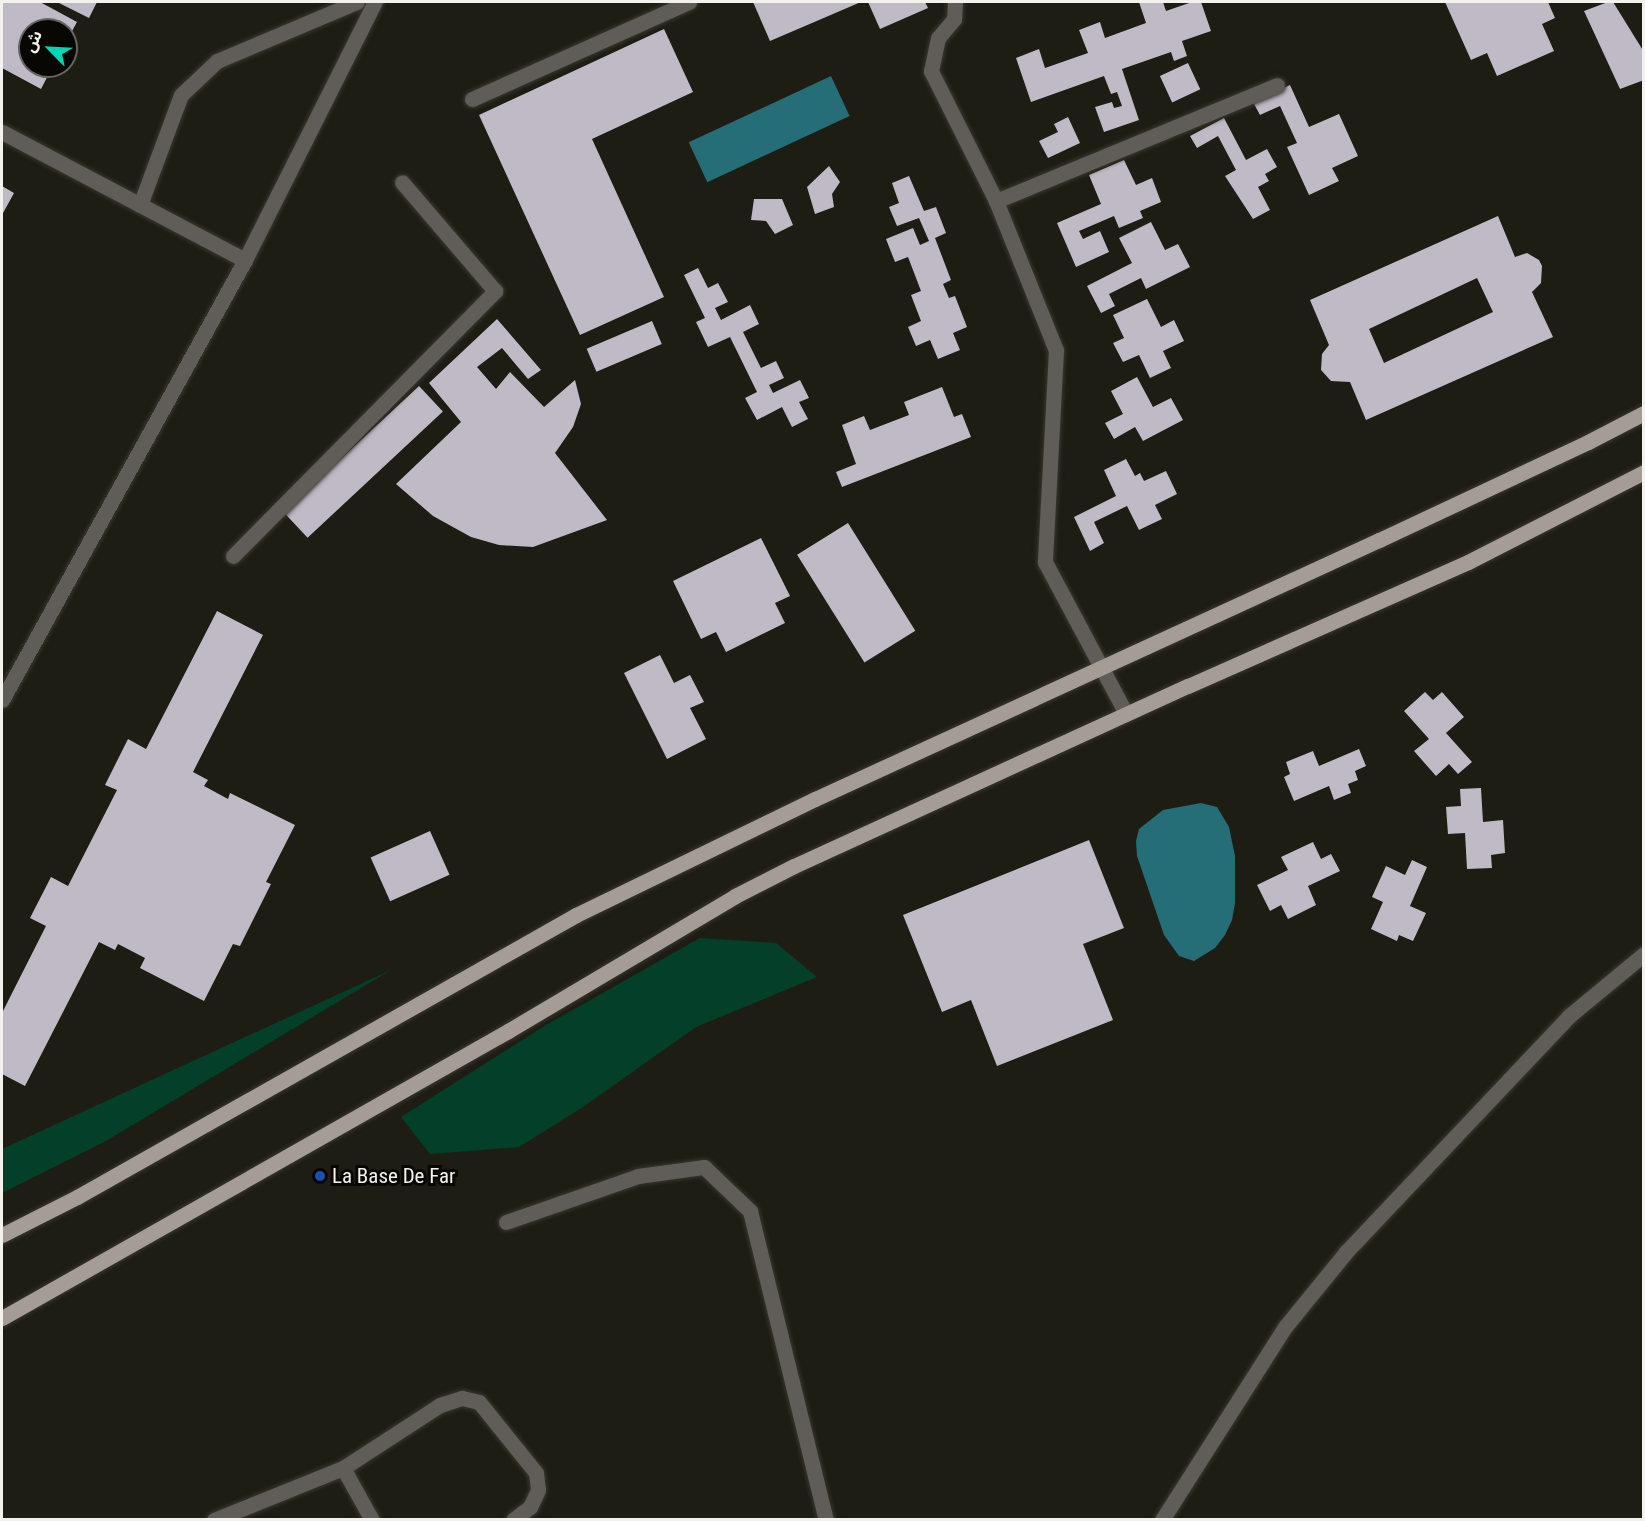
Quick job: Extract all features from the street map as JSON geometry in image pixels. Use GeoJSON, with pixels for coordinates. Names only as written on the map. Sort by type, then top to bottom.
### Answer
{"type":"FeatureCollection","features":[{"type":"Feature","properties":{"kind":"main road"},"geometry":{"type":"LineString","coordinates":[[2,1235],[77,1197],[576,915],[815,799],[1101,665],[1379,540],[1588,442],[1644,413]]}},
{"type":"Feature","properties":{"kind":"main road"},"geometry":{"type":"LineString","coordinates":[[2,1329],[8,1315],[508,1031],[735,896],[794,866],[1126,714],[1468,562],[1644,472]]}},
{"type":"Feature","properties":{"kind":"street"},"geometry":{"type":"LineString","coordinates":[[140,205],[181,95],[217,61],[357,2]]}},
{"type":"Feature","properties":{"kind":"street"},"geometry":{"type":"LineString","coordinates":[[2,700],[245,260],[375,2]]}},
{"type":"Feature","properties":{"kind":"street"},"geometry":{"type":"LineString","coordinates":[[472,99],[689,2]]}},
{"type":"Feature","properties":{"kind":"street"},"geometry":{"type":"LineString","coordinates":[[955,2],[954,19],[938,38],[931,71],[996,201],[1056,350],[1045,562],[1126,714]]}},
{"type":"Feature","properties":{"kind":"street"},"geometry":{"type":"LineString","coordinates":[[996,201],[1277,85]]}},
{"type":"Feature","properties":{"kind":"street"},"geometry":{"type":"LineString","coordinates":[[2,132],[245,260]]}},
{"type":"Feature","properties":{"kind":"street"},"geometry":{"type":"LineString","coordinates":[[232,556],[495,291],[402,183]]}},
{"type":"Feature","properties":{"kind":"street"},"geometry":{"type":"LineString","coordinates":[[1162,1520],[1285,1327],[1346,1252],[1569,1016],[1644,954]]}},
{"type":"Feature","properties":{"kind":"street"},"geometry":{"type":"LineString","coordinates":[[506,1222],[638,1176],[704,1167],[750,1210],[826,1520]]}},
{"type":"Feature","properties":{"kind":"street"},"geometry":{"type":"LineString","coordinates":[[214,1520],[343,1468],[440,1405],[462,1398],[479,1402],[536,1473],[538,1490],[530,1507],[513,1520]]}},
{"type":"Feature","properties":{"kind":"street"},"geometry":{"type":"LineString","coordinates":[[343,1468],[372,1520]]}},
{"type":"Feature","properties":{"kind":"green space"},"geometry":{"type":"Polygon","coordinates":[[[700,938],[776,943],[817,977],[696,1027],[583,1107],[519,1147],[430,1154],[401,1117],[546,1025],[700,938]]]}},
{"type":"Feature","properties":{"kind":"green space"},"geometry":{"type":"Polygon","coordinates":[[[391,970],[106,1141],[2,1193],[2,1149],[391,970]]]}},
{"type":"Feature","properties":{"kind":"water"},"geometry":{"type":"Polygon","coordinates":[[[831,76],[850,116],[707,182],[689,142],[831,76]]]}},
{"type":"Feature","properties":{"kind":"water"},"geometry":{"type":"Polygon","coordinates":[[[1201,803],[1217,807],[1229,827],[1235,856],[1235,903],[1232,920],[1225,935],[1215,948],[1194,961],[1179,956],[1164,935],[1137,856],[1136,841],[1139,829],[1163,810],[1201,803]]]}},
{"type":"Feature","properties":{"kind":"building"},"geometry":{"type":"Polygon","coordinates":[[[2,2],[40,2],[70,18],[18,18],[18,77],[2,68],[2,2]]]}},
{"type":"Feature","properties":{"kind":"building"},"geometry":{"type":"Polygon","coordinates":[[[57,2],[97,2],[89,18],[57,2]]]}},
{"type":"Feature","properties":{"kind":"building"},"geometry":{"type":"Polygon","coordinates":[[[753,2],[861,2],[770,41],[753,2]]]}},
{"type":"Feature","properties":{"kind":"building"},"geometry":{"type":"Polygon","coordinates":[[[868,2],[925,2],[928,8],[880,29],[868,2]]]}},
{"type":"Feature","properties":{"kind":"building"},"geometry":{"type":"Polygon","coordinates":[[[1139,2],[1163,2],[1166,11],[1192,2],[1201,2],[1211,31],[1182,41],[1187,56],[1174,61],[1171,52],[1122,69],[1139,120],[1104,132],[1095,107],[1112,102],[1114,108],[1122,106],[1117,92],[1111,94],[1104,76],[1031,102],[1016,58],[1039,49],[1045,68],[1088,53],[1079,30],[1100,22],[1105,38],[1146,23],[1139,2]]]}},
{"type":"Feature","properties":{"kind":"building"},"geometry":{"type":"Polygon","coordinates":[[[1445,2],[1548,2],[1555,18],[1542,24],[1554,51],[1497,76],[1487,53],[1471,60],[1445,2]]]}},
{"type":"Feature","properties":{"kind":"building"},"geometry":{"type":"Polygon","coordinates":[[[1613,2],[1644,52],[1644,80],[1620,89],[1584,11],[1613,2]]]}},
{"type":"Feature","properties":{"kind":"building"},"geometry":{"type":"Polygon","coordinates":[[[664,29],[693,92],[592,139],[664,297],[580,335],[479,115],[664,29]]]}},
{"type":"Feature","properties":{"kind":"building"},"geometry":{"type":"Polygon","coordinates":[[[1188,63],[1200,89],[1172,102],[1160,76],[1188,63]]]}},
{"type":"Feature","properties":{"kind":"building"},"geometry":{"type":"Polygon","coordinates":[[[21,78],[47,78],[41,89],[21,78]]]}},
{"type":"Feature","properties":{"kind":"building"},"geometry":{"type":"Polygon","coordinates":[[[1290,85],[1309,127],[1339,114],[1358,156],[1332,168],[1339,181],[1309,195],[1287,147],[1297,143],[1280,106],[1260,115],[1253,102],[1290,85]]]}},
{"type":"Feature","properties":{"kind":"building"},"geometry":{"type":"Polygon","coordinates":[[[1068,117],[1080,143],[1048,158],[1039,141],[1058,132],[1054,124],[1068,117]]]}},
{"type":"Feature","properties":{"kind":"building"},"geometry":{"type":"Polygon","coordinates":[[[1224,118],[1246,160],[1267,149],[1277,167],[1265,174],[1269,181],[1258,187],[1270,210],[1253,219],[1225,176],[1236,170],[1218,136],[1197,148],[1190,136],[1224,118]]]}},
{"type":"Feature","properties":{"kind":"building"},"geometry":{"type":"Polygon","coordinates":[[[1124,160],[1136,185],[1152,178],[1161,202],[1140,211],[1143,218],[1119,228],[1114,216],[1079,231],[1083,239],[1100,231],[1109,252],[1076,267],[1057,223],[1101,204],[1089,175],[1124,160]]]}},
{"type":"Feature","properties":{"kind":"building"},"geometry":{"type":"Polygon","coordinates":[[[829,166],[840,182],[832,194],[834,207],[815,214],[807,187],[829,166]]]}},
{"type":"Feature","properties":{"kind":"building"},"geometry":{"type":"Polygon","coordinates":[[[909,176],[924,211],[936,207],[946,233],[935,238],[951,280],[943,284],[949,298],[955,296],[967,327],[953,333],[960,350],[938,359],[930,340],[916,346],[908,327],[921,321],[911,295],[921,291],[908,257],[895,262],[886,239],[913,228],[920,245],[929,241],[919,218],[897,226],[889,207],[899,203],[892,183],[909,176]]]}},
{"type":"Feature","properties":{"kind":"building"},"geometry":{"type":"Polygon","coordinates":[[[2,186],[14,193],[2,215],[2,186]]]}},
{"type":"Feature","properties":{"kind":"building"},"geometry":{"type":"Polygon","coordinates":[[[754,199],[782,199],[793,225],[775,234],[766,221],[751,220],[754,199]]]}},
{"type":"Feature","properties":{"kind":"building"},"geometry":{"type":"Polygon","coordinates":[[[1498,216],[1515,257],[1527,253],[1539,260],[1542,266],[1541,283],[1532,292],[1553,337],[1366,420],[1350,382],[1331,381],[1321,370],[1322,354],[1329,345],[1310,300],[1498,216]],[[1477,278],[1369,329],[1384,363],[1493,312],[1477,278]]]}},
{"type":"Feature","properties":{"kind":"building"},"geometry":{"type":"Polygon","coordinates":[[[1151,222],[1165,250],[1178,244],[1190,267],[1146,289],[1141,278],[1109,294],[1115,306],[1101,313],[1087,286],[1132,263],[1119,238],[1151,222]]]}},
{"type":"Feature","properties":{"kind":"building"},"geometry":{"type":"Polygon","coordinates":[[[698,268],[708,288],[718,283],[728,302],[715,308],[721,320],[750,305],[759,324],[743,332],[761,368],[776,361],[784,378],[769,385],[773,393],[800,380],[809,398],[799,402],[808,419],[792,427],[782,407],[757,420],[745,398],[757,392],[730,337],[708,347],[696,322],[705,318],[684,275],[698,268]]]}},
{"type":"Feature","properties":{"kind":"building"},"geometry":{"type":"Polygon","coordinates":[[[1147,299],[1161,327],[1174,320],[1184,341],[1163,351],[1171,368],[1150,378],[1139,355],[1123,362],[1113,343],[1124,338],[1113,315],[1147,299]]]}},
{"type":"Feature","properties":{"kind":"building"},"geometry":{"type":"Polygon","coordinates":[[[497,319],[541,370],[528,379],[502,348],[477,367],[496,389],[510,372],[544,407],[575,380],[581,404],[573,427],[555,453],[607,520],[533,547],[499,545],[471,537],[433,516],[396,484],[461,422],[429,383],[497,319]]]}},
{"type":"Feature","properties":{"kind":"building"},"geometry":{"type":"Polygon","coordinates":[[[652,321],[662,344],[596,372],[587,349],[652,321]]]}},
{"type":"Feature","properties":{"kind":"building"},"geometry":{"type":"Polygon","coordinates":[[[1137,377],[1153,407],[1171,398],[1183,420],[1143,441],[1135,427],[1114,439],[1105,423],[1123,414],[1111,391],[1137,377]]]}},
{"type":"Feature","properties":{"kind":"building"},"geometry":{"type":"Polygon","coordinates":[[[419,386],[443,412],[308,538],[284,512],[419,386]]]}},
{"type":"Feature","properties":{"kind":"building"},"geometry":{"type":"Polygon","coordinates":[[[942,387],[954,417],[962,414],[971,437],[842,487],[836,472],[856,464],[842,425],[864,416],[870,430],[909,415],[904,402],[942,387]]]}},
{"type":"Feature","properties":{"kind":"building"},"geometry":{"type":"Polygon","coordinates":[[[1126,459],[1135,476],[1140,473],[1144,481],[1166,471],[1177,494],[1155,505],[1162,519],[1139,530],[1127,506],[1094,522],[1104,543],[1090,551],[1074,517],[1116,496],[1104,470],[1126,459]]]}},
{"type":"Feature","properties":{"kind":"building"},"geometry":{"type":"Polygon","coordinates":[[[848,523],[915,631],[864,662],[797,555],[848,523]]]}},
{"type":"Feature","properties":{"kind":"building"},"geometry":{"type":"Polygon","coordinates":[[[761,538],[790,596],[775,603],[785,623],[726,652],[716,632],[701,639],[673,581],[761,538]]]}},
{"type":"Feature","properties":{"kind":"building"},"geometry":{"type":"Polygon","coordinates":[[[217,611],[263,635],[193,772],[208,780],[204,786],[228,799],[230,793],[295,825],[266,882],[271,884],[240,946],[233,944],[204,1001],[140,968],[145,958],[118,944],[115,950],[99,942],[25,1086],[2,1074],[2,1013],[46,926],[30,918],[51,877],[68,886],[117,790],[105,785],[128,739],[146,749],[217,611]]]}},
{"type":"Feature","properties":{"kind":"building"},"geometry":{"type":"Polygon","coordinates":[[[660,655],[674,683],[690,675],[704,702],[690,708],[706,739],[667,759],[624,673],[660,655]]]}},
{"type":"Feature","properties":{"kind":"building"},"geometry":{"type":"Polygon","coordinates":[[[1425,692],[1433,700],[1442,692],[1464,717],[1446,733],[1472,762],[1458,774],[1449,764],[1436,776],[1414,751],[1429,739],[1404,711],[1425,692]]]}},
{"type":"Feature","properties":{"kind":"building"},"geometry":{"type":"Polygon","coordinates":[[[1359,749],[1366,766],[1355,771],[1358,780],[1348,784],[1351,793],[1334,800],[1329,786],[1294,801],[1284,777],[1290,774],[1286,762],[1313,751],[1319,766],[1359,749]]]}},
{"type":"Feature","properties":{"kind":"building"},"geometry":{"type":"Polygon","coordinates":[[[1481,788],[1483,822],[1503,820],[1505,853],[1491,855],[1492,868],[1467,869],[1465,833],[1448,834],[1446,807],[1461,806],[1460,789],[1481,788]]]}},
{"type":"Feature","properties":{"kind":"building"},"geometry":{"type":"Polygon","coordinates":[[[430,831],[450,875],[390,901],[371,857],[430,831]]]}},
{"type":"Feature","properties":{"kind":"building"},"geometry":{"type":"Polygon","coordinates":[[[1089,840],[1124,928],[1083,944],[1113,1020],[997,1066],[971,1000],[942,1012],[903,915],[1089,840]]]}},
{"type":"Feature","properties":{"kind":"building"},"geometry":{"type":"Polygon","coordinates":[[[1313,842],[1321,859],[1331,854],[1340,871],[1308,886],[1316,905],[1288,919],[1281,905],[1270,911],[1257,885],[1288,870],[1281,857],[1313,842]]]}},
{"type":"Feature","properties":{"kind":"building"},"geometry":{"type":"Polygon","coordinates":[[[1412,860],[1427,867],[1410,906],[1426,913],[1413,941],[1399,935],[1397,941],[1371,929],[1383,902],[1372,897],[1386,866],[1405,875],[1412,860]]]}},
{"type":"Feature","properties":{"kind":"place","name":"La Base De Far"},"geometry":{"type":"Point","coordinates":[320,1176]}}]}
